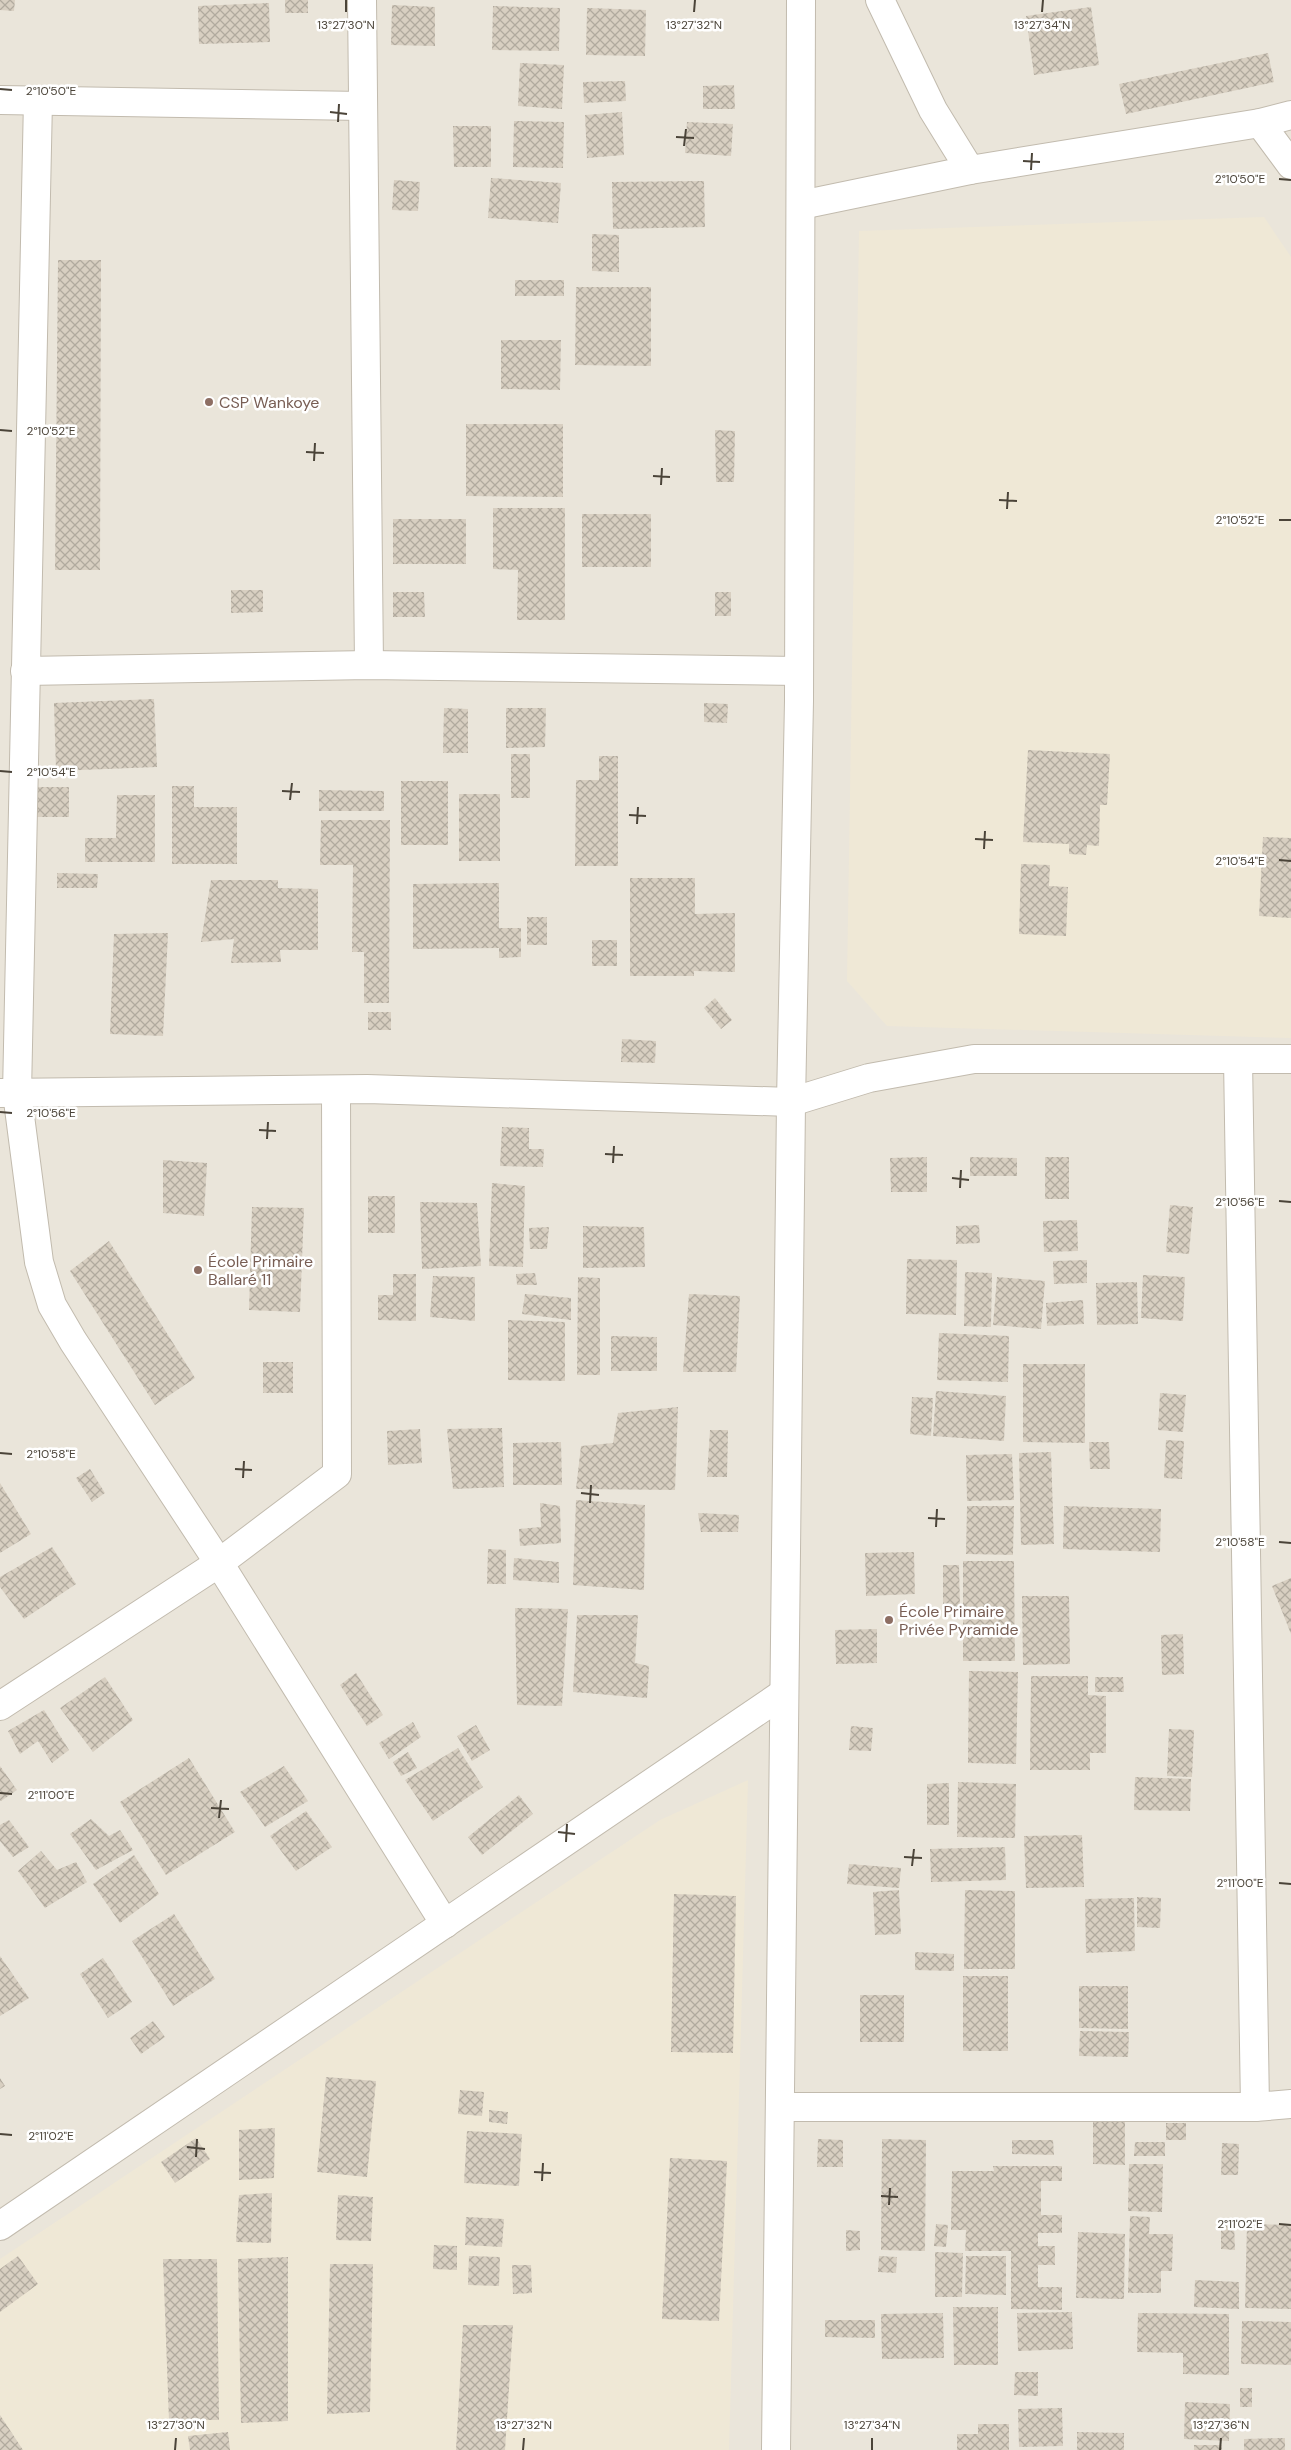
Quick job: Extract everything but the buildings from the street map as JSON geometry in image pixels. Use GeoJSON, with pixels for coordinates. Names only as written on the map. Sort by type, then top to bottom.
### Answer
{"type":"FeatureCollection","features":[{"type":"Feature","properties":{"kind":"street"},"geometry":{"type":"LineString","coordinates":[[362,0],[369,665]]}},
{"type":"Feature","properties":{"kind":"street"},"geometry":{"type":"LineString","coordinates":[[776,2450],[791,1102],[800,671],[801,0]]}},
{"type":"Feature","properties":{"kind":"street"},"geometry":{"type":"LineString","coordinates":[[880,0],[933,110],[970,170]]}},
{"type":"Feature","properties":{"kind":"street"},"geometry":{"type":"LineString","coordinates":[[0,100],[362,106]]}},
{"type":"Feature","properties":{"kind":"street"},"geometry":{"type":"LineString","coordinates":[[38,100],[25,670],[9,1093],[39,1262],[52,1305],[73,1341],[219,1563],[445,1924]]}},
{"type":"Feature","properties":{"kind":"street"},"geometry":{"type":"LineString","coordinates":[[801,205],[970,170],[1260,123],[1291,115]]}},
{"type":"Feature","properties":{"kind":"street"},"geometry":{"type":"LineString","coordinates":[[1260,123],[1291,165]]}},
{"type":"Feature","properties":{"kind":"street"},"geometry":{"type":"LineString","coordinates":[[25,670],[369,665],[800,671]]}},
{"type":"Feature","properties":{"kind":"street"},"geometry":{"type":"LineString","coordinates":[[9,1093],[336,1090],[791,1102],[869,1078],[974,1059],[1291,1059]]}},
{"type":"Feature","properties":{"kind":"street"},"geometry":{"type":"LineString","coordinates":[[1238,1059],[1255,2107]]}},
{"type":"Feature","properties":{"kind":"street"},"geometry":{"type":"LineString","coordinates":[[0,1706],[219,1563],[336,1474],[336,1090]]}},
{"type":"Feature","properties":{"kind":"street"},"geometry":{"type":"LineString","coordinates":[[0,2226],[784,1694]]}},
{"type":"Feature","properties":{"kind":"street"},"geometry":{"type":"LineString","coordinates":[[780,2107],[1255,2107],[1291,2104]]}},
{"type":"Feature","properties":{"kind":"shaded area"},"geometry":{"type":"Polygon","coordinates":[[[0,0],[1291,0],[1291,2450],[0,2450],[0,0]]]}},
{"type":"Feature","properties":{"kind":"shaded area"},"geometry":{"type":"Polygon","coordinates":[[[1264,217],[1291,257],[1291,1038],[887,1026],[847,981],[859,231],[1264,217]]]}},
{"type":"Feature","properties":{"kind":"shaded area"},"geometry":{"type":"Polygon","coordinates":[[[748,1780],[729,2450],[0,2450],[0,2259],[660,1820],[748,1780]]]}},
{"type":"Feature","properties":{"kind":"place","name":"CSP Wankoye"},"geometry":{"type":"Point","coordinates":[209,402]}},
{"type":"Feature","properties":{"kind":"place","name":"École Primaire Ballaré 11"},"geometry":{"type":"Point","coordinates":[198,1270]}},
{"type":"Feature","properties":{"kind":"place","name":"École Primaire Privée Pyramide"},"geometry":{"type":"Point","coordinates":[889,1620]}}]}
